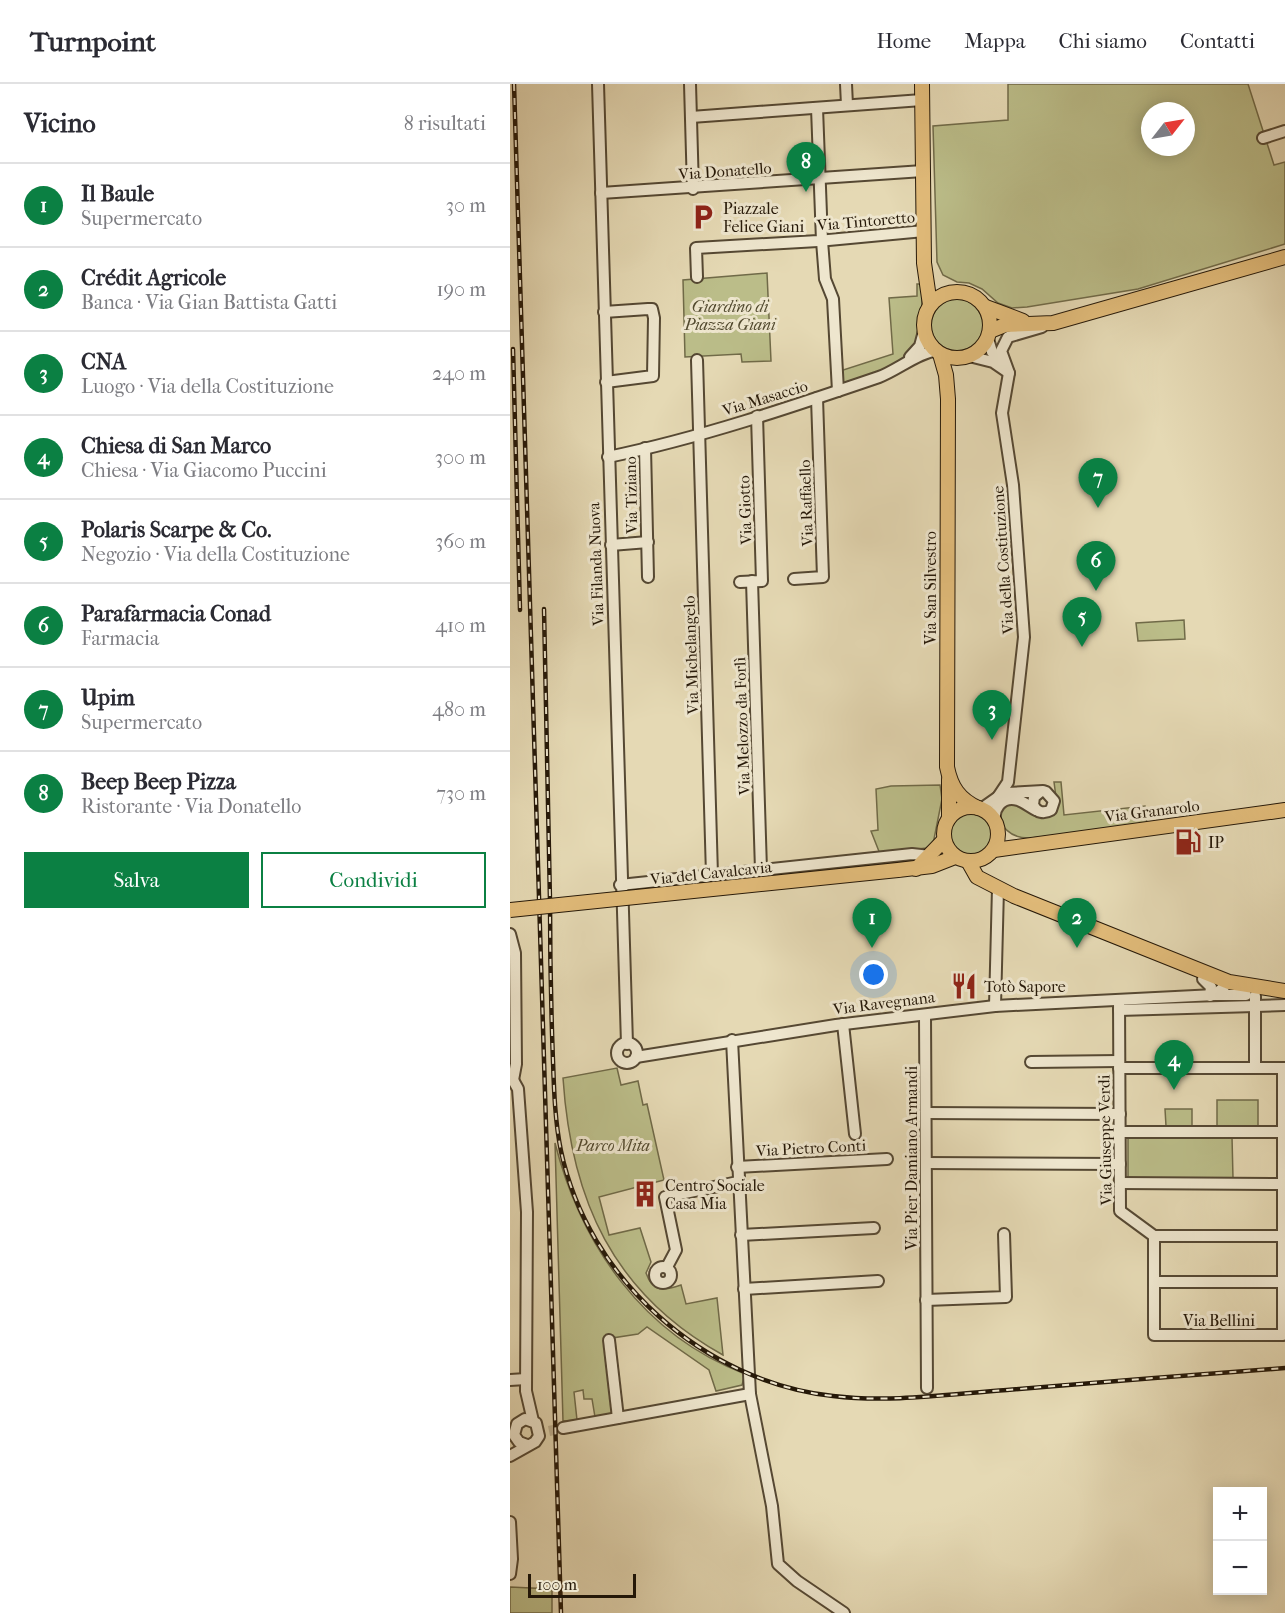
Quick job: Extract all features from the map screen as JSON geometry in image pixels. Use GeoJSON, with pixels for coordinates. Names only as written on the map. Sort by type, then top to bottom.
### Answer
{"type":"FeatureCollection","features":[{"type":"Feature","properties":{"kind":"main road"},"geometry":{"type":"LineString","coordinates":[[922,84],[924,264],[930,305]]}},
{"type":"Feature","properties":{"kind":"main road"},"geometry":{"type":"LineString","coordinates":[[952,291],[937,297],[930,305],[925,316],[924,331],[939,353],[965,357],[977,352],[989,334],[1005,325],[1053,323],[1285,257]]}},
{"type":"Feature","properties":{"kind":"main road"},"geometry":{"type":"LineString","coordinates":[[924,264],[934,279],[952,291],[970,294],[986,307],[1010,318],[1034,324]]}},
{"type":"Feature","properties":{"kind":"main road"},"geometry":{"type":"LineString","coordinates":[[986,307],[989,334]]}},
{"type":"Feature","properties":{"kind":"main road","name":"Via San Silvestro"},"geometry":{"type":"LineString","coordinates":[[939,353],[946,375],[948,399],[946,516],[949,818]]}},
{"type":"Feature","properties":{"kind":"main road","name":"Via San Silvestro"},"geometry":{"type":"LineString","coordinates":[[948,399],[952,377],[965,357]]}},
{"type":"Feature","properties":{"kind":"main road"},"geometry":{"type":"LineString","coordinates":[[949,777],[964,801],[980,808],[1009,839],[1023,844]]}},
{"type":"Feature","properties":{"kind":"main road"},"geometry":{"type":"LineString","coordinates":[[916,869],[944,840],[944,829],[949,818],[962,808],[980,808]]}},
{"type":"Feature","properties":{"kind":"main road","name":"Via Granarolo"},"geometry":{"type":"LineString","coordinates":[[991,852],[1023,844],[1285,810]]}},
{"type":"Feature","properties":{"kind":"main road"},"geometry":{"type":"LineString","coordinates":[[997,825],[998,838],[986,864],[987,874],[998,888]]}},
{"type":"Feature","properties":{"kind":"main road"},"geometry":{"type":"LineString","coordinates":[[944,840],[977,877],[998,888],[1169,959],[1219,990]]}},
{"type":"Feature","properties":{"kind":"main road"},"geometry":{"type":"LineString","coordinates":[[962,859],[991,852]]}},
{"type":"Feature","properties":{"kind":"main road","name":"Via del Cavalcavia"},"geometry":{"type":"LineString","coordinates":[[510,910],[916,869],[962,859]]}},
{"type":"Feature","properties":{"kind":"main road"},"geometry":{"type":"LineString","coordinates":[[1169,959],[1219,990]]}},
{"type":"Feature","properties":{"kind":"main road","name":"Via Ravegnana"},"geometry":{"type":"LineString","coordinates":[[1219,990],[1285,991]]}},
{"type":"Feature","properties":{"kind":"main road","name":"Via Ravegnana"},"geometry":{"type":"LineString","coordinates":[[1219,990],[1254,1001],[1283,1002]]}},
{"type":"Feature","properties":{"kind":"street","name":"Via Filanda Nuova"},"geometry":{"type":"LineString","coordinates":[[598,84],[620,885],[627,1044]]}},
{"type":"Feature","properties":{"kind":"street"},"geometry":{"type":"LineString","coordinates":[[690,84],[693,189]]}},
{"type":"Feature","properties":{"kind":"street"},"geometry":{"type":"LineString","coordinates":[[846,84],[847,105]]}},
{"type":"Feature","properties":{"kind":"street"},"geometry":{"type":"LineString","coordinates":[[692,117],[922,100]]}},
{"type":"Feature","properties":{"kind":"street"},"geometry":{"type":"LineString","coordinates":[[817,108],[822,241],[825,279],[833,299],[838,391]]}},
{"type":"Feature","properties":{"kind":"street"},"geometry":{"type":"LineString","coordinates":[[1263,138],[1285,131]]}},
{"type":"Feature","properties":{"kind":"street","name":"Via Donatello"},"geometry":{"type":"LineString","coordinates":[[601,193],[693,189],[923,171]]}},
{"type":"Feature","properties":{"kind":"street","name":"Via Tintoretto"},"geometry":{"type":"LineString","coordinates":[[697,277],[696,248],[822,241],[924,231]]}},
{"type":"Feature","properties":{"kind":"street"},"geometry":{"type":"LineString","coordinates":[[604,312],[652,309],[654,318],[653,376],[606,382]]}},
{"type":"Feature","properties":{"kind":"street","name":"Via della Costituzione"},"geometry":{"type":"LineString","coordinates":[[998,797],[1008,782],[1024,637],[1013,485],[1002,413],[1009,373],[1001,351],[1003,341],[1015,332],[1053,323]]}},
{"type":"Feature","properties":{"kind":"street","name":"Via Masaccio"},"geometry":{"type":"LineString","coordinates":[[894,372],[920,346],[924,331]]}},
{"type":"Feature","properties":{"kind":"street"},"geometry":{"type":"LineString","coordinates":[[989,334],[992,351],[1009,373]]}},
{"type":"Feature","properties":{"kind":"street","name":"Via Masaccio"},"geometry":{"type":"LineString","coordinates":[[608,457],[700,434],[817,398],[894,372],[927,352],[939,353]]}},
{"type":"Feature","properties":{"kind":"street"},"geometry":{"type":"LineString","coordinates":[[965,357],[993,362],[1009,373]]}},
{"type":"Feature","properties":{"kind":"street","name":"Via Masaccio"},"geometry":{"type":"LineString","coordinates":[[697,360],[700,434]]}},
{"type":"Feature","properties":{"kind":"street","name":"Via Raffaello"},"geometry":{"type":"LineString","coordinates":[[794,579],[823,577],[817,398]]}},
{"type":"Feature","properties":{"kind":"street","name":"Via Giotto"},"geometry":{"type":"LineString","coordinates":[[752,581],[762,581],[757,416]]}},
{"type":"Feature","properties":{"kind":"street","name":"Via Michelangelo"},"geometry":{"type":"LineString","coordinates":[[700,434],[712,875]]}},
{"type":"Feature","properties":{"kind":"street","name":"Via Tiziano"},"geometry":{"type":"LineString","coordinates":[[645,448],[648,577]]}},
{"type":"Feature","properties":{"kind":"street","name":"Via Tiziano"},"geometry":{"type":"LineString","coordinates":[[611,545],[648,542]]}},
{"type":"Feature","properties":{"kind":"street"},"geometry":{"type":"LineString","coordinates":[[741,582],[752,581]]}},
{"type":"Feature","properties":{"kind":"street","name":"Via Melozzo da Forlì"},"geometry":{"type":"LineString","coordinates":[[752,581],[761,870]]}},
{"type":"Feature","properties":{"kind":"street"},"geometry":{"type":"LineString","coordinates":[[1008,782],[1011,789],[1017,792]]}},
{"type":"Feature","properties":{"kind":"street","name":"Via della Costituzione"},"geometry":{"type":"LineString","coordinates":[[980,808],[998,797],[1017,792],[1040,792]]}},
{"type":"Feature","properties":{"kind":"street"},"geometry":{"type":"LineString","coordinates":[[997,825],[995,813],[1001,802],[1008,799],[1017,800],[1036,810],[1048,812],[1054,804],[1052,795],[1040,792],[1033,800],[1036,810]]}},
{"type":"Feature","properties":{"kind":"street","name":"Via del Cavalcavia"},"geometry":{"type":"LineString","coordinates":[[620,885],[912,854],[930,856]]}},
{"type":"Feature","properties":{"kind":"street"},"geometry":{"type":"LineString","coordinates":[[995,1006],[998,888]]}},
{"type":"Feature","properties":{"kind":"street"},"geometry":{"type":"LineString","coordinates":[[510,934],[515,953],[512,1080],[518,1089],[527,1212],[526,1391],[514,1431],[516,1439],[527,1445]]}},
{"type":"Feature","properties":{"kind":"street","name":"Via Ravegnana"},"geometry":{"type":"LineString","coordinates":[[1119,1005],[1219,990]]}},
{"type":"Feature","properties":{"kind":"street"},"geometry":{"type":"LineString","coordinates":[[1254,1001],[1255,1068]]}},
{"type":"Feature","properties":{"kind":"street","name":"Via Ravegnana"},"geometry":{"type":"LineString","coordinates":[[636,1057],[843,1024],[995,1006],[1254,1001]]}},
{"type":"Feature","properties":{"kind":"street","name":"Via Giuseppe Verdi"},"geometry":{"type":"LineString","coordinates":[[1119,1005],[1120,1212],[1154,1236]]}},
{"type":"Feature","properties":{"kind":"street","name":"Via Pier Damiano Armandi"},"geometry":{"type":"LineString","coordinates":[[925,1014],[927,1388]]}},
{"type":"Feature","properties":{"kind":"street"},"geometry":{"type":"LineString","coordinates":[[843,1024],[855,1134]]}},
{"type":"Feature","properties":{"kind":"street"},"geometry":{"type":"LineString","coordinates":[[732,1040],[750,1394],[772,1506],[778,1564],[797,1581],[844,1613]]}},
{"type":"Feature","properties":{"kind":"street"},"geometry":{"type":"LineString","coordinates":[[627,1044],[635,1048],[636,1057],[626,1063],[618,1058],[619,1048],[627,1044]]}},
{"type":"Feature","properties":{"kind":"street"},"geometry":{"type":"LineString","coordinates":[[1031,1062],[1284,1068],[1284,1127],[1284,1178],[1284,1230],[1284,1282],[1154,1282],[1154,1236],[1284,1230]]}},
{"type":"Feature","properties":{"kind":"street"},"geometry":{"type":"LineString","coordinates":[[926,1113],[1120,1114]]}},
{"type":"Feature","properties":{"kind":"street"},"geometry":{"type":"LineString","coordinates":[[1120,1132],[1284,1127]]}},
{"type":"Feature","properties":{"kind":"street","name":"Via Pietro Conti"},"geometry":{"type":"LineString","coordinates":[[737,1167],[887,1159]]}},
{"type":"Feature","properties":{"kind":"street"},"geometry":{"type":"LineString","coordinates":[[926,1163],[1120,1164]]}},
{"type":"Feature","properties":{"kind":"street"},"geometry":{"type":"LineString","coordinates":[[1120,1183],[1284,1178]]}},
{"type":"Feature","properties":{"kind":"street"},"geometry":{"type":"LineString","coordinates":[[668,1267],[676,1250],[666,1197],[738,1182]]}},
{"type":"Feature","properties":{"kind":"street"},"geometry":{"type":"LineString","coordinates":[[741,1235],[874,1228]]}},
{"type":"Feature","properties":{"kind":"street"},"geometry":{"type":"LineString","coordinates":[[926,1300],[1006,1297],[1004,1234]]}},
{"type":"Feature","properties":{"kind":"street"},"geometry":{"type":"LineString","coordinates":[[744,1288],[878,1281]]}},
{"type":"Feature","properties":{"kind":"street","name":"Via Bellini"},"geometry":{"type":"LineString","coordinates":[[1154,1282],[1154,1335],[1283,1335],[1284,1282]]}},
{"type":"Feature","properties":{"kind":"street"},"geometry":{"type":"LineString","coordinates":[[609,1340],[618,1418]]}},
{"type":"Feature","properties":{"kind":"street"},"geometry":{"type":"LineString","coordinates":[[510,1380],[526,1379]]}},
{"type":"Feature","properties":{"kind":"street"},"geometry":{"type":"LineString","coordinates":[[510,1456],[535,1442],[540,1428],[526,1391]]}},
{"type":"Feature","properties":{"kind":"street"},"geometry":{"type":"LineString","coordinates":[[563,1428],[750,1394]]}},
{"type":"Feature","properties":{"kind":"street"},"geometry":{"type":"LineString","coordinates":[[514,1431],[525,1419],[540,1428]]}},
{"type":"Feature","properties":{"kind":"street"},"geometry":{"type":"LineString","coordinates":[[510,1521],[512,1559],[510,1574]]}},
{"type":"Feature","properties":{"kind":"green space"},"geometry":{"type":"Polygon","coordinates":[[[1008,84],[1248,84],[1274,165],[1285,162],[1285,244],[1138,289],[1012,308],[998,303],[982,289],[969,283],[957,282],[943,275],[937,262],[933,126],[1008,120],[1008,84]]]}},
{"type":"Feature","properties":{"kind":"green space","name":"Giardino di Piazza Giani"},"geometry":{"type":"Polygon","coordinates":[[[767,273],[771,361],[742,362],[741,354],[685,357],[683,280],[767,273]]]}},
{"type":"Feature","properties":{"kind":"green space"},"geometry":{"type":"Polygon","coordinates":[[[917,284],[923,284],[920,339],[913,351],[893,367],[840,384],[840,371],[893,354],[889,298],[917,296],[917,284]]]}},
{"type":"Feature","properties":{"kind":"green space"},"geometry":{"type":"Polygon","coordinates":[[[957,299],[967,301],[975,307],[981,315],[983,325],[981,335],[975,343],[967,349],[957,351],[947,349],[939,343],[933,335],[931,325],[933,315],[939,307],[947,301],[957,299]]]}},
{"type":"Feature","properties":{"kind":"green space"},"geometry":{"type":"Polygon","coordinates":[[[1184,620],[1185,639],[1138,641],[1136,623],[1184,620]]]}},
{"type":"Feature","properties":{"kind":"green space"},"geometry":{"type":"Polygon","coordinates":[[[1054,782],[1061,782],[1064,815],[1145,806],[1147,825],[1031,838],[1012,834],[1003,826],[1001,807],[1009,801],[1041,815],[1056,797],[1054,782]]]}},
{"type":"Feature","properties":{"kind":"green space"},"geometry":{"type":"Polygon","coordinates":[[[940,785],[942,799],[933,844],[926,848],[880,854],[871,831],[878,830],[876,789],[891,786],[940,785]]]}},
{"type":"Feature","properties":{"kind":"green space"},"geometry":{"type":"Polygon","coordinates":[[[971,813],[986,819],[992,834],[986,849],[971,855],[956,849],[950,834],[956,819],[971,813]]]}},
{"type":"Feature","properties":{"kind":"green space","name":"Parco Mita"},"geometry":{"type":"Polygon","coordinates":[[[617,1068],[621,1085],[638,1081],[643,1105],[647,1104],[664,1180],[599,1197],[609,1235],[640,1228],[651,1262],[646,1273],[652,1284],[660,1289],[681,1285],[686,1304],[717,1298],[723,1355],[685,1331],[653,1303],[626,1273],[605,1239],[588,1203],[576,1164],[563,1078],[617,1068]]]}},
{"type":"Feature","properties":{"kind":"green space"},"geometry":{"type":"Polygon","coordinates":[[[1217,1100],[1258,1100],[1258,1126],[1217,1126],[1217,1100]]]}},
{"type":"Feature","properties":{"kind":"green space"},"geometry":{"type":"Polygon","coordinates":[[[1165,1109],[1192,1109],[1192,1126],[1166,1126],[1165,1109]]]}},
{"type":"Feature","properties":{"kind":"green space"},"geometry":{"type":"Polygon","coordinates":[[[1128,1137],[1232,1137],[1233,1178],[1128,1178],[1128,1137]]]}},
{"type":"Feature","properties":{"kind":"green space"},"geometry":{"type":"Polygon","coordinates":[[[555,1143],[566,1181],[581,1217],[600,1251],[622,1282],[647,1311],[676,1336],[709,1357],[745,1374],[742,1385],[716,1391],[709,1370],[647,1327],[638,1334],[606,1339],[614,1414],[595,1417],[592,1399],[584,1399],[583,1390],[574,1392],[577,1420],[563,1421],[555,1143]]]}},
{"type":"Feature","properties":{"kind":"green space"},"geometry":{"type":"Polygon","coordinates":[[[510,1587],[552,1589],[552,1613],[510,1613],[510,1587]]]}},
{"type":"Feature","properties":{"kind":"tunnel"},"geometry":{"type":"LineString","coordinates":[[549,1431],[563,1428]]}},
{"type":"Feature","properties":{"kind":"railway"},"geometry":{"type":"LineString","coordinates":[[514,84],[561,1613]]}},
{"type":"Feature","properties":{"kind":"railway"},"geometry":{"type":"LineString","coordinates":[[513,349],[520,610]]}},
{"type":"Feature","properties":{"kind":"railway"},"geometry":{"type":"LineString","coordinates":[[544,609],[554,1095],[559,1140],[575,1198],[597,1241],[625,1281],[659,1316],[697,1346],[740,1370],[785,1387],[855,1398],[920,1397],[1285,1368]]}},
{"type":"Feature","properties":{"kind":"place","name":"Beep Beep Pizza"},"geometry":{"type":"Point","coordinates":[806,192]}},
{"type":"Feature","properties":{"kind":"place","name":"Piazzale Felice Giani"},"geometry":{"type":"Point","coordinates":[703,217]}},
{"type":"Feature","properties":{"kind":"place","name":"Upim"},"geometry":{"type":"Point","coordinates":[1098,508]}},
{"type":"Feature","properties":{"kind":"place","name":"Parafarmacia Conad"},"geometry":{"type":"Point","coordinates":[1096,591]}},
{"type":"Feature","properties":{"kind":"place","name":"Polaris Scarpe & Co."},"geometry":{"type":"Point","coordinates":[1082,647]}},
{"type":"Feature","properties":{"kind":"place","name":"CNA"},"geometry":{"type":"Point","coordinates":[992,740]}},
{"type":"Feature","properties":{"kind":"place","name":"IP"},"geometry":{"type":"Point","coordinates":[1188,842]}},
{"type":"Feature","properties":{"kind":"place","name":"Il Baule"},"geometry":{"type":"Point","coordinates":[872,948]}},
{"type":"Feature","properties":{"kind":"place","name":"Crédit Agricole"},"geometry":{"type":"Point","coordinates":[1077,948]}},
{"type":"Feature","properties":{"kind":"place","name":"Totò Sapore"},"geometry":{"type":"Point","coordinates":[964,986]}},
{"type":"Feature","properties":{"kind":"place","name":"Chiesa di San Marco"},"geometry":{"type":"Point","coordinates":[1174,1090]}},
{"type":"Feature","properties":{"kind":"place","name":"Centro Sociale Casa Mia"},"geometry":{"type":"Point","coordinates":[645,1194]}}]}
